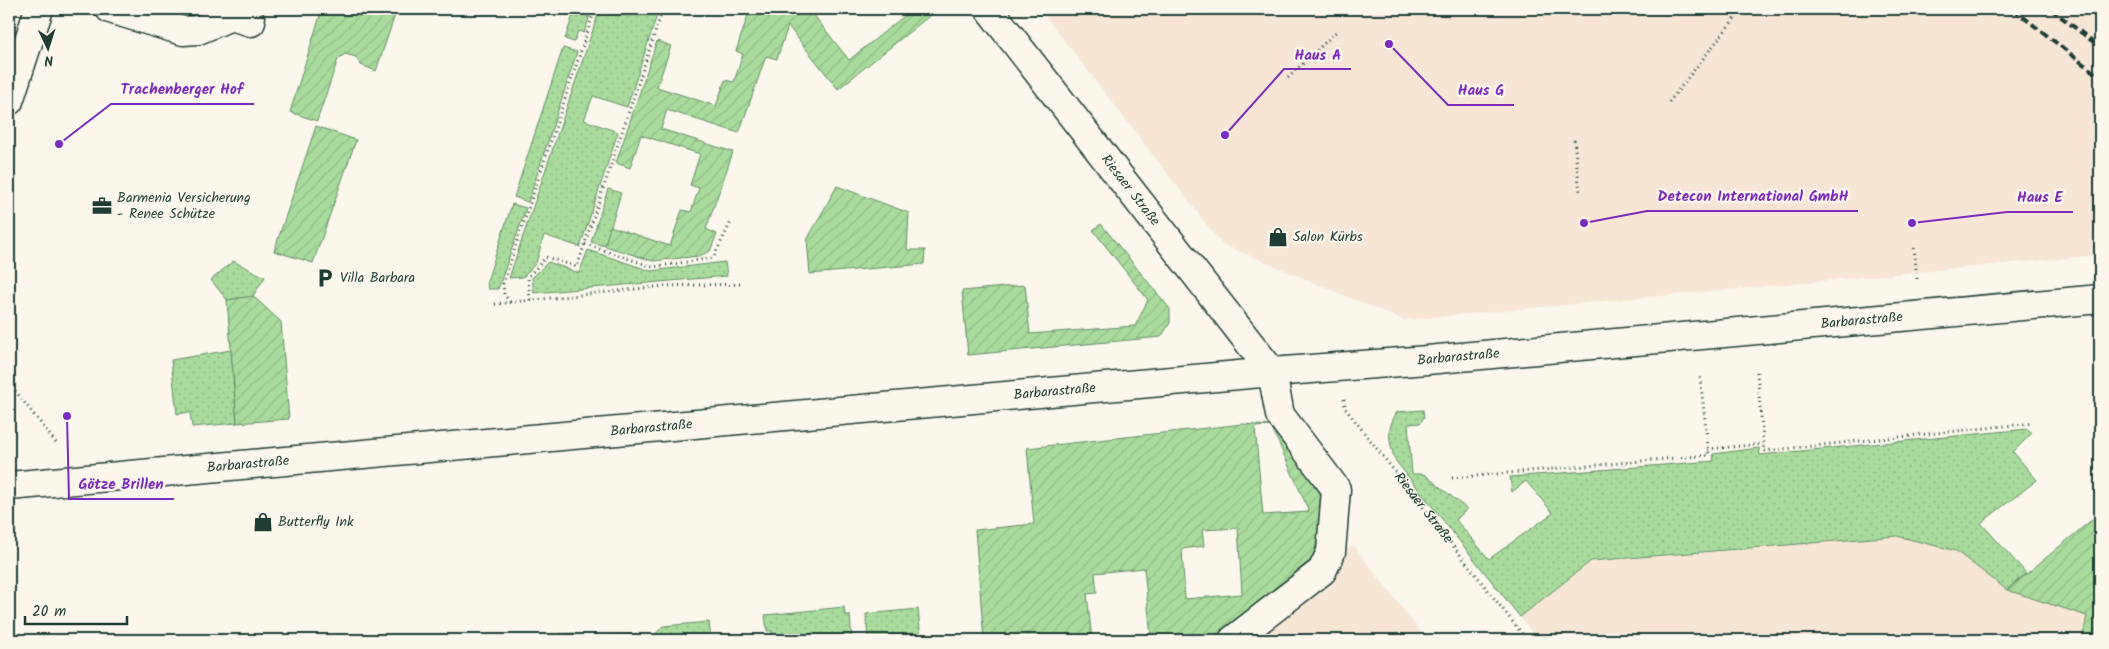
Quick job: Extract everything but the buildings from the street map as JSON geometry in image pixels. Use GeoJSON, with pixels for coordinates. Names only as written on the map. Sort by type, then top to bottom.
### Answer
{"type":"FeatureCollection","features":[{"type":"Feature","properties":{"kind":"street"},"geometry":{"type":"LineString","coordinates":[[9,101],[39,9]]}},
{"type":"Feature","properties":{"kind":"street"},"geometry":{"type":"LineString","coordinates":[[110,9],[183,32],[198,30],[231,16],[251,22]]}},
{"type":"Feature","properties":{"kind":"street","name":"Riesaer Straße"},"geometry":{"type":"LineString","coordinates":[[989,9],[1272,372]]}},
{"type":"Feature","properties":{"kind":"street","name":"Barbarastraße"},"geometry":{"type":"LineString","coordinates":[[9,486],[2100,299]]}},
{"type":"Feature","properties":{"kind":"street"},"geometry":{"type":"LineString","coordinates":[[1233,640],[1322,571],[1332,552],[1336,489],[1280,415],[1272,372]]}},
{"type":"Feature","properties":{"kind":"path"},"geometry":{"type":"LineString","coordinates":[[510,302],[504,294],[503,284],[595,9]]}},
{"type":"Feature","properties":{"kind":"path"},"geometry":{"type":"LineString","coordinates":[[530,300],[528,277],[546,257],[577,267],[663,9]]}},
{"type":"Feature","properties":{"kind":"path"},"geometry":{"type":"LineString","coordinates":[[1669,102],[1742,9]]}},
{"type":"Feature","properties":{"kind":"path"},"geometry":{"type":"LineString","coordinates":[[1288,78],[1338,31]]}},
{"type":"Feature","properties":{"kind":"path"},"geometry":{"type":"LineString","coordinates":[[1574,140],[1580,192]]}},
{"type":"Feature","properties":{"kind":"path"},"geometry":{"type":"LineString","coordinates":[[585,244],[652,267],[713,258],[732,220]]}},
{"type":"Feature","properties":{"kind":"path"},"geometry":{"type":"LineString","coordinates":[[1914,248],[1917,279]]}},
{"type":"Feature","properties":{"kind":"path"},"geometry":{"type":"LineString","coordinates":[[495,304],[664,286],[740,284]]}},
{"type":"Feature","properties":{"kind":"path","name":"Riesaer Straße"},"geometry":{"type":"LineString","coordinates":[[1341,367],[1345,408],[1527,640]]}},
{"type":"Feature","properties":{"kind":"path"},"geometry":{"type":"LineString","coordinates":[[1757,372],[1764,451],[2033,423]]}},
{"type":"Feature","properties":{"kind":"path"},"geometry":{"type":"LineString","coordinates":[[1452,478],[1709,455],[1700,377]]}},
{"type":"Feature","properties":{"kind":"path"},"geometry":{"type":"LineString","coordinates":[[9,383],[57,444]]}},
{"type":"Feature","properties":{"kind":"path"},"geometry":{"type":"LineString","coordinates":[[1708,449],[1763,444]]}},
{"type":"Feature","properties":{"kind":"shaded area"},"geometry":{"type":"Polygon","coordinates":[[[1040,9],[2100,9],[2100,255],[1403,320],[1222,244],[1040,9]]]}},
{"type":"Feature","properties":{"kind":"shaded area"},"geometry":{"type":"Polygon","coordinates":[[[1897,536],[1956,551],[2007,590],[2088,616],[2082,640],[1538,640],[1520,617],[1591,562],[1897,536]]]}},
{"type":"Feature","properties":{"kind":"shaded area"},"geometry":{"type":"Polygon","coordinates":[[[1354,546],[1427,640],[1211,640],[1313,558],[1354,546]]]}},
{"type":"Feature","properties":{"kind":"green space"},"geometry":{"type":"Polygon","coordinates":[[[322,9],[397,9],[376,71],[361,65],[356,57],[345,54],[338,59],[317,121],[290,112],[322,9]]]}},
{"type":"Feature","properties":{"kind":"green space"},"geometry":{"type":"Polygon","coordinates":[[[575,9],[592,9],[584,33],[578,31],[574,42],[565,39],[575,9]]]}},
{"type":"Feature","properties":{"kind":"green space"},"geometry":{"type":"Polygon","coordinates":[[[600,9],[659,9],[627,107],[593,96],[584,120],[618,132],[580,247],[544,235],[536,263],[523,277],[509,278],[600,9]]]}},
{"type":"Feature","properties":{"kind":"green space"},"geometry":{"type":"Polygon","coordinates":[[[750,9],[809,9],[849,60],[913,9],[930,9],[933,13],[838,89],[788,26],[777,59],[766,56],[739,133],[667,110],[661,129],[733,152],[706,229],[717,234],[710,251],[699,256],[653,261],[605,246],[610,226],[670,246],[682,210],[691,212],[699,188],[690,185],[700,154],[641,135],[630,168],[616,163],[657,41],[671,46],[657,87],[716,106],[725,80],[734,82],[743,54],[736,51],[750,9]]]}},
{"type":"Feature","properties":{"kind":"green space"},"geometry":{"type":"Polygon","coordinates":[[[563,48],[577,52],[528,202],[514,197],[563,48]]]}},
{"type":"Feature","properties":{"kind":"green space"},"geometry":{"type":"Polygon","coordinates":[[[316,126],[356,140],[313,263],[274,251],[316,126]]]}},
{"type":"Feature","properties":{"kind":"green space"},"geometry":{"type":"Polygon","coordinates":[[[837,186],[909,213],[907,250],[925,250],[924,264],[810,274],[807,240],[837,186]]]}},
{"type":"Feature","properties":{"kind":"green space"},"geometry":{"type":"Polygon","coordinates":[[[608,189],[621,193],[605,246],[591,242],[608,189]]]}},
{"type":"Feature","properties":{"kind":"green space"},"geometry":{"type":"Polygon","coordinates":[[[512,204],[526,208],[498,289],[488,289],[487,281],[512,204]]]}},
{"type":"Feature","properties":{"kind":"green space"},"geometry":{"type":"Polygon","coordinates":[[[1101,224],[1170,309],[1170,323],[1161,337],[968,355],[962,291],[1025,285],[1030,334],[1135,326],[1148,300],[1093,230],[1101,224]]]}},
{"type":"Feature","properties":{"kind":"green space"},"geometry":{"type":"Polygon","coordinates":[[[588,250],[651,271],[725,262],[727,276],[534,293],[532,278],[548,262],[579,273],[588,250]]]}},
{"type":"Feature","properties":{"kind":"green space"},"geometry":{"type":"Polygon","coordinates":[[[233,261],[265,277],[253,296],[227,300],[211,280],[233,261]]]}},
{"type":"Feature","properties":{"kind":"green space"},"geometry":{"type":"Polygon","coordinates":[[[253,296],[281,322],[289,419],[237,423],[227,300],[253,296]]]}},
{"type":"Feature","properties":{"kind":"green space"},"geometry":{"type":"Polygon","coordinates":[[[231,350],[237,423],[192,427],[190,412],[177,414],[171,360],[231,350]]]}},
{"type":"Feature","properties":{"kind":"green space"},"geometry":{"type":"Polygon","coordinates":[[[1423,410],[1424,417],[1420,423],[1408,424],[1412,474],[1424,474],[1467,509],[1456,520],[1489,559],[1553,513],[1526,481],[1512,492],[1510,477],[1714,461],[1713,454],[1759,448],[1760,455],[2028,429],[2032,433],[2013,452],[2037,480],[1981,523],[2026,573],[2007,590],[1956,551],[1897,536],[1591,561],[1520,617],[1395,460],[1391,447],[1390,430],[1397,412],[1423,410]]]}},
{"type":"Feature","properties":{"kind":"green space"},"geometry":{"type":"Polygon","coordinates":[[[1243,424],[1271,426],[1322,496],[1323,517],[1313,558],[1211,640],[1122,640],[1151,637],[1144,568],[1095,573],[1097,593],[1087,594],[1092,640],[984,640],[975,530],[1034,524],[1027,448],[1243,424]],[[1271,426],[1255,427],[1263,515],[1309,511],[1271,426]],[[1238,528],[1202,530],[1204,546],[1182,549],[1185,599],[1242,594],[1238,528]]]}},
{"type":"Feature","properties":{"kind":"green space"},"geometry":{"type":"Polygon","coordinates":[[[2100,513],[2100,640],[2082,640],[2087,616],[2007,590],[2100,513]]]}},
{"type":"Feature","properties":{"kind":"green space"},"geometry":{"type":"Polygon","coordinates":[[[844,607],[845,615],[850,615],[852,640],[772,640],[772,631],[767,631],[765,615],[844,607]]]}},
{"type":"Feature","properties":{"kind":"green space"},"geometry":{"type":"Polygon","coordinates":[[[918,609],[921,640],[868,640],[866,614],[918,609]]]}},
{"type":"Feature","properties":{"kind":"green space"},"geometry":{"type":"Polygon","coordinates":[[[709,622],[711,640],[636,640],[651,639],[663,626],[709,622]]]}},
{"type":"Feature","properties":{"kind":"green space"},"geometry":{"type":"Polygon","coordinates":[[[574,633],[576,638],[636,634],[636,640],[559,640],[559,634],[574,633]]]}},
{"type":"Feature","properties":{"kind":"railway"},"geometry":{"type":"LineString","coordinates":[[2013,9],[2100,77]]}},
{"type":"Feature","properties":{"kind":"railway"},"geometry":{"type":"LineString","coordinates":[[2051,9],[2100,47]]}},
{"type":"Feature","properties":{"kind":"place","name":"Haus G"},"geometry":{"type":"Point","coordinates":[1389,44]}},
{"type":"Feature","properties":{"kind":"place","name":"Haus A"},"geometry":{"type":"Point","coordinates":[1225,135]}},
{"type":"Feature","properties":{"kind":"place","name":"Trachenberger Hof"},"geometry":{"type":"Point","coordinates":[59,144]}},
{"type":"Feature","properties":{"kind":"place","name":"Barmenia Versicherung - Renee Schütze"},"geometry":{"type":"Point","coordinates":[102,206]}},
{"type":"Feature","properties":{"kind":"place","name":"Detecon International GmbH"},"geometry":{"type":"Point","coordinates":[1584,223]}},
{"type":"Feature","properties":{"kind":"place","name":"Haus E"},"geometry":{"type":"Point","coordinates":[1912,223]}},
{"type":"Feature","properties":{"kind":"place","name":"Salon Kürbs"},"geometry":{"type":"Point","coordinates":[1278,237]}},
{"type":"Feature","properties":{"kind":"place","name":"Villa Barbara"},"geometry":{"type":"Point","coordinates":[325,278]}},
{"type":"Feature","properties":{"kind":"place","name":"Götze Brillen"},"geometry":{"type":"Point","coordinates":[67,416]}},
{"type":"Feature","properties":{"kind":"place","name":"Butterfly Ink"},"geometry":{"type":"Point","coordinates":[263,522]}}]}
